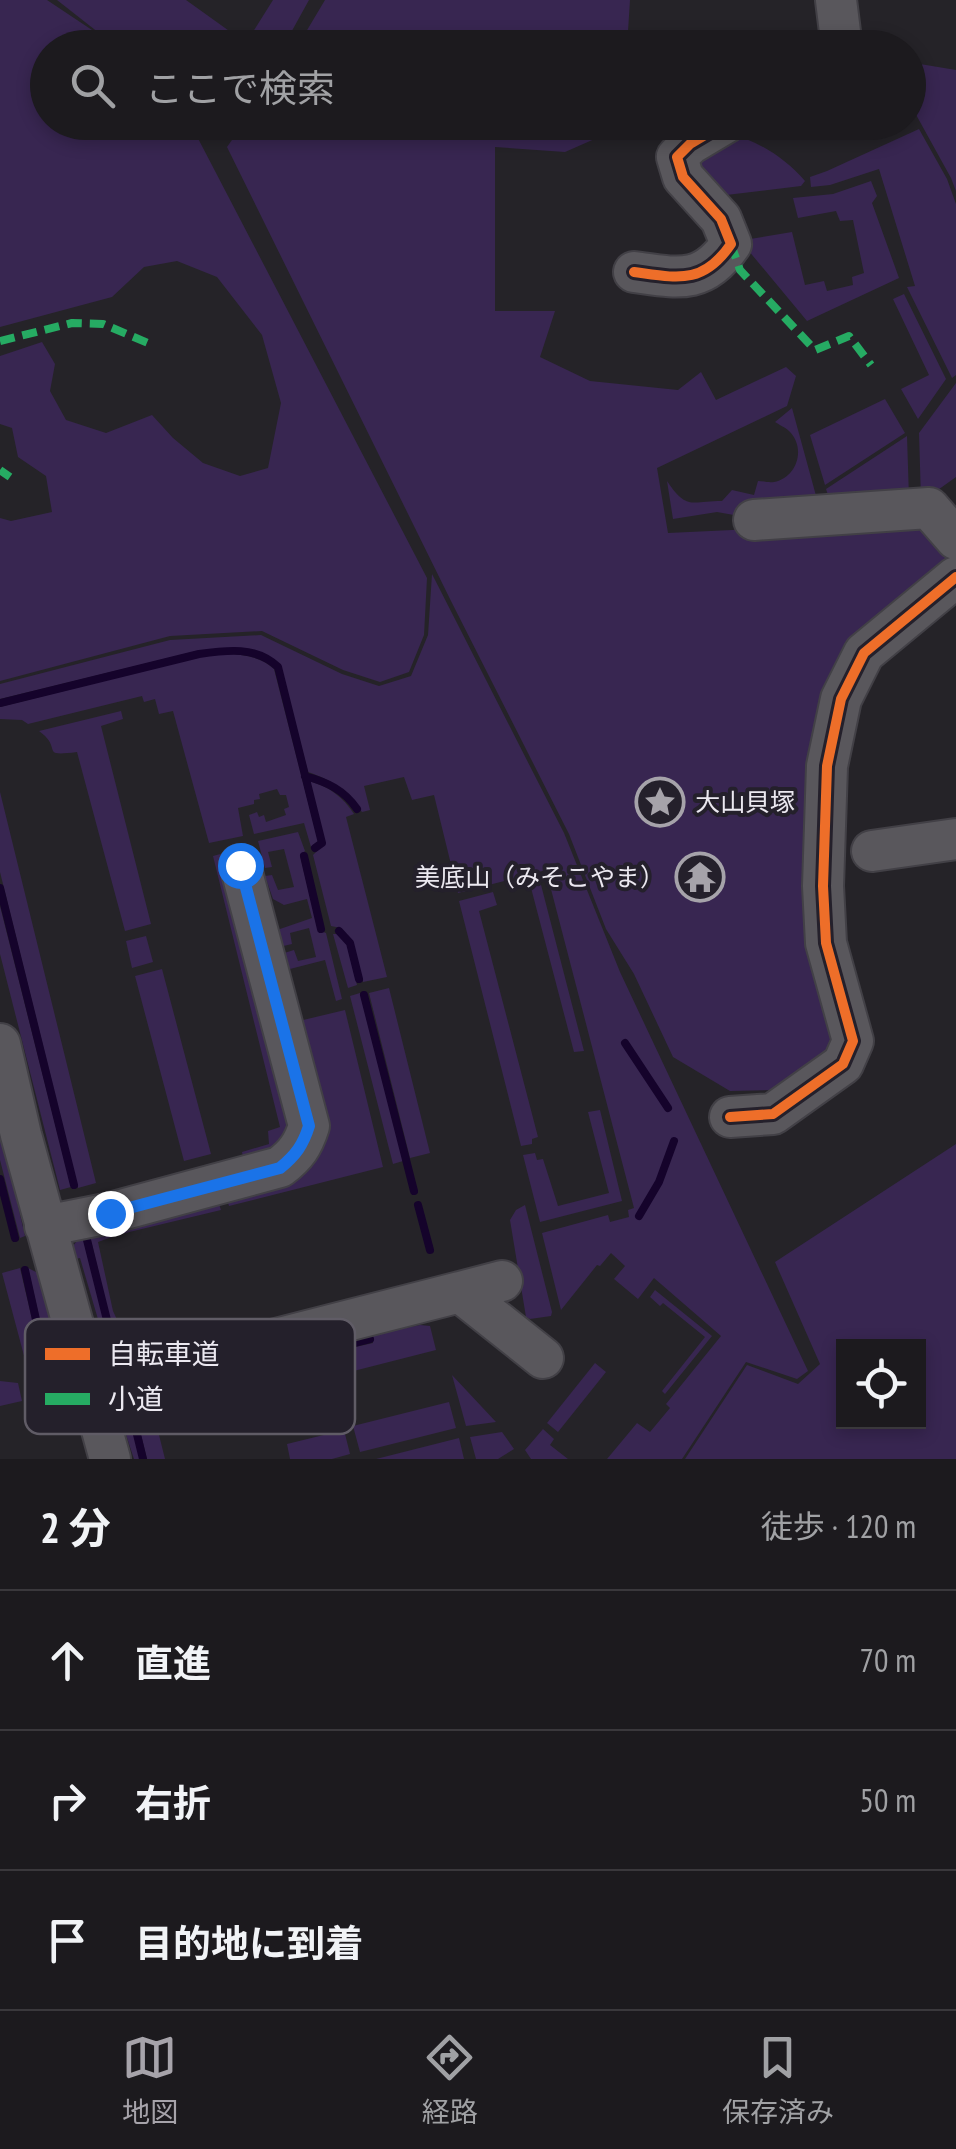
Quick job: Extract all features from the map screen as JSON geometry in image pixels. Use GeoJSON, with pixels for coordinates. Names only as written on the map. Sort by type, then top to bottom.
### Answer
{"type":"FeatureCollection","features":[{"type":"Feature","properties":{"kind":"street"},"geometry":{"type":"LineString","coordinates":[[836,0],[840,30]]}},
{"type":"Feature","properties":{"kind":"street"},"geometry":{"type":"LineString","coordinates":[[634,272],[670,277],[700,274],[718,263],[730,244],[721,219],[683,177],[677,158],[697,140]]}},
{"type":"Feature","properties":{"kind":"street"},"geometry":{"type":"LineString","coordinates":[[754,520],[929,508],[956,539]]}},
{"type":"Feature","properties":{"kind":"street"},"geometry":{"type":"LineString","coordinates":[[730,1117],[773,1114],[843,1064],[853,1040],[826,942],[823,886],[827,766],[841,699],[864,654],[956,576]]}},
{"type":"Feature","properties":{"kind":"street"},"geometry":{"type":"LineString","coordinates":[[872,851],[956,838]]}},
{"type":"Feature","properties":{"kind":"street"},"geometry":{"type":"LineString","coordinates":[[45,1226],[280,1168],[304,1143],[309,1126],[270,915],[240,865]]}},
{"type":"Feature","properties":{"kind":"street"},"geometry":{"type":"LineString","coordinates":[[0,1044],[70,1319]]}},
{"type":"Feature","properties":{"kind":"street"},"geometry":{"type":"LineString","coordinates":[[354,1319],[502,1281]]}},
{"type":"Feature","properties":{"kind":"street"},"geometry":{"type":"LineString","coordinates":[[460,1292],[543,1358]]}},
{"type":"Feature","properties":{"kind":"street"},"geometry":{"type":"LineString","coordinates":[[102,1434],[110,1459]]}},
{"type":"Feature","properties":{"kind":"shaded area"},"geometry":{"type":"Polygon","coordinates":[[[0,0],[47,0],[92,30],[30,30],[30,140],[199,140],[427,578],[424,635],[409,672],[380,682],[343,670],[262,631],[170,636],[0,681],[0,518],[11,521],[52,512],[46,476],[18,457],[12,428],[0,424],[0,356],[42,342],[55,364],[50,391],[66,420],[106,433],[152,415],[203,463],[240,476],[268,468],[281,403],[262,335],[217,277],[177,261],[144,267],[112,297],[0,327],[0,0]]]}},
{"type":"Feature","properties":{"kind":"shaded area"},"geometry":{"type":"Polygon","coordinates":[[[57,0],[186,0],[228,30],[95,30],[57,0]]]}},
{"type":"Feature","properties":{"kind":"shaded area"},"geometry":{"type":"Polygon","coordinates":[[[273,0],[309,0],[292,30],[254,30],[273,0]]]}},
{"type":"Feature","properties":{"kind":"shaded area"},"geometry":{"type":"Polygon","coordinates":[[[325,0],[630,0],[628,30],[307,30],[325,0]]]}},
{"type":"Feature","properties":{"kind":"shaded area"},"geometry":{"type":"Polygon","coordinates":[[[926,65],[956,70],[956,191],[926,133],[926,65]]]}},
{"type":"Feature","properties":{"kind":"shaded area"},"geometry":{"type":"Polygon","coordinates":[[[232,140],[592,140],[565,152],[495,147],[495,311],[555,311],[540,357],[590,381],[678,390],[701,372],[716,400],[786,367],[796,376],[787,406],[657,468],[668,533],[798,527],[921,515],[956,559],[831,691],[836,1059],[774,1090],[730,1091],[673,1057],[634,974],[606,929],[569,834],[227,147],[232,140]]]}},
{"type":"Feature","properties":{"kind":"shaded area"},"geometry":{"type":"Polygon","coordinates":[[[713,140],[747,140],[769,150],[805,181],[801,186],[718,196],[688,159],[713,140]]]}},
{"type":"Feature","properties":{"kind":"shaded area"},"geometry":{"type":"Polygon","coordinates":[[[895,140],[925,140],[956,204],[956,375],[952,378],[907,287],[915,286],[879,169],[811,187],[810,177],[895,140]]]}},
{"type":"Feature","properties":{"kind":"shaded area"},"geometry":{"type":"Polygon","coordinates":[[[871,181],[877,196],[872,203],[899,278],[807,321],[743,244],[744,240],[792,232],[805,285],[824,281],[827,291],[853,285],[852,277],[864,273],[853,220],[840,221],[836,211],[798,218],[793,198],[833,194],[871,181]]]}},
{"type":"Feature","properties":{"kind":"shaded area"},"geometry":{"type":"Polygon","coordinates":[[[904,294],[946,379],[918,419],[901,389],[929,375],[893,299],[904,294]]]}},
{"type":"Feature","properties":{"kind":"shaded area"},"geometry":{"type":"Polygon","coordinates":[[[956,383],[956,477],[921,499],[919,433],[956,383]]]}},
{"type":"Feature","properties":{"kind":"shaded area"},"geometry":{"type":"Polygon","coordinates":[[[885,399],[905,433],[825,485],[810,435],[885,399]]]}},
{"type":"Feature","properties":{"kind":"shaded area"},"geometry":{"type":"Polygon","coordinates":[[[792,408],[818,503],[745,517],[717,512],[673,519],[667,481],[685,501],[697,503],[722,501],[732,490],[754,495],[758,481],[774,482],[789,474],[797,461],[797,445],[789,431],[775,422],[792,408]]]}},
{"type":"Feature","properties":{"kind":"shaded area"},"geometry":{"type":"Polygon","coordinates":[[[907,436],[909,498],[831,504],[826,489],[907,436]]]}},
{"type":"Feature","properties":{"kind":"shaded area"},"geometry":{"type":"Polygon","coordinates":[[[432,574],[564,833],[620,972],[808,1371],[797,1379],[746,1362],[682,1459],[607,1459],[637,1423],[650,1432],[670,1408],[666,1404],[721,1336],[654,1278],[638,1299],[614,1279],[625,1266],[611,1253],[561,1310],[542,1233],[608,1215],[610,1222],[629,1217],[628,1210],[634,1208],[546,870],[458,893],[434,795],[412,800],[404,777],[364,786],[370,810],[362,812],[339,787],[308,772],[281,666],[262,654],[231,648],[197,651],[0,699],[0,684],[170,640],[261,635],[342,674],[379,686],[411,676],[428,635],[432,574]]]}},
{"type":"Feature","properties":{"kind":"shaded area"},"geometry":{"type":"Polygon","coordinates":[[[225,653],[257,659],[274,669],[318,841],[311,847],[304,823],[254,834],[249,815],[257,812],[259,817],[264,815],[266,822],[286,815],[286,795],[280,795],[277,789],[259,794],[260,799],[254,800],[254,804],[238,808],[243,836],[209,843],[173,711],[159,714],[155,699],[144,702],[142,696],[28,724],[0,719],[0,707],[225,653]]]}},
{"type":"Feature","properties":{"kind":"shaded area"},"geometry":{"type":"Polygon","coordinates":[[[121,711],[123,719],[101,726],[151,924],[125,931],[77,752],[54,752],[39,731],[121,711]]]}},
{"type":"Feature","properties":{"kind":"shaded area"},"geometry":{"type":"Polygon","coordinates":[[[309,781],[335,793],[354,814],[346,817],[387,977],[363,982],[353,942],[341,928],[331,926],[313,855],[324,844],[309,781]]]}},
{"type":"Feature","properties":{"kind":"shaded area"},"geometry":{"type":"Polygon","coordinates":[[[0,792],[96,1183],[78,1188],[0,872],[0,792]]]}},
{"type":"Feature","properties":{"kind":"shaded area"},"geometry":{"type":"Polygon","coordinates":[[[298,832],[305,851],[300,855],[318,930],[326,933],[342,999],[336,1001],[325,960],[286,970],[281,954],[294,950],[298,961],[316,957],[309,928],[290,933],[292,944],[279,947],[280,929],[312,918],[307,899],[284,905],[273,899],[265,876],[272,875],[278,890],[294,887],[284,849],[268,852],[272,867],[265,868],[258,841],[298,832]]]}},
{"type":"Feature","properties":{"kind":"shaded area"},"geometry":{"type":"Polygon","coordinates":[[[250,846],[295,1118],[284,1151],[243,1157],[242,1152],[269,1144],[268,1131],[280,1127],[213,856],[250,846]]]}},
{"type":"Feature","properties":{"kind":"shaded area"},"geometry":{"type":"Polygon","coordinates":[[[540,881],[584,1051],[574,1052],[530,884],[540,881]]]}},
{"type":"Feature","properties":{"kind":"shaded area"},"geometry":{"type":"Polygon","coordinates":[[[493,892],[497,905],[479,911],[538,1137],[532,1139],[532,1144],[521,1146],[459,901],[493,892]]]}},
{"type":"Feature","properties":{"kind":"shaded area"},"geometry":{"type":"Polygon","coordinates":[[[0,906],[71,1187],[60,1190],[0,954],[0,906]]]}},
{"type":"Feature","properties":{"kind":"shaded area"},"geometry":{"type":"Polygon","coordinates":[[[333,934],[338,934],[347,945],[357,985],[348,988],[333,934]]]}},
{"type":"Feature","properties":{"kind":"shaded area"},"geometry":{"type":"Polygon","coordinates":[[[146,936],[153,962],[132,968],[126,941],[146,936]]]}},
{"type":"Feature","properties":{"kind":"shaded area"},"geometry":{"type":"Polygon","coordinates":[[[162,969],[211,1154],[184,1161],[135,976],[162,969]]]}},
{"type":"Feature","properties":{"kind":"shaded area"},"geometry":{"type":"Polygon","coordinates":[[[389,988],[430,1153],[410,1158],[369,993],[389,988]]]}},
{"type":"Feature","properties":{"kind":"shaded area"},"geometry":{"type":"Polygon","coordinates":[[[360,993],[403,1161],[393,1164],[350,996],[360,993]]]}},
{"type":"Feature","properties":{"kind":"shaded area"},"geometry":{"type":"Polygon","coordinates":[[[345,1010],[383,1167],[229,1206],[225,1193],[292,1173],[299,1021],[345,1010]]]}},
{"type":"Feature","properties":{"kind":"shaded area"},"geometry":{"type":"Polygon","coordinates":[[[600,1110],[622,1201],[540,1222],[523,1155],[535,1153],[537,1160],[543,1159],[558,1206],[609,1193],[588,1112],[600,1110]]]}},
{"type":"Feature","properties":{"kind":"shaded area"},"geometry":{"type":"Polygon","coordinates":[[[0,1137],[25,1236],[20,1238],[0,1160],[0,1137]]]}},
{"type":"Feature","properties":{"kind":"shaded area"},"geometry":{"type":"Polygon","coordinates":[[[956,1144],[956,1459],[685,1459],[747,1365],[798,1384],[820,1364],[775,1262],[956,1144]]]}},
{"type":"Feature","properties":{"kind":"shaded area"},"geometry":{"type":"Polygon","coordinates":[[[216,1195],[221,1210],[121,1234],[119,1224],[216,1195]]]}},
{"type":"Feature","properties":{"kind":"shaded area"},"geometry":{"type":"Polygon","coordinates":[[[525,1205],[552,1312],[551,1316],[530,1319],[526,1317],[510,1220],[525,1205]]]}},
{"type":"Feature","properties":{"kind":"shaded area"},"geometry":{"type":"Polygon","coordinates":[[[110,1228],[112,1237],[98,1242],[117,1319],[110,1319],[89,1232],[110,1228]]]}},
{"type":"Feature","properties":{"kind":"shaded area"},"geometry":{"type":"Polygon","coordinates":[[[82,1235],[104,1319],[98,1319],[80,1258],[71,1260],[72,1247],[82,1235]]]}},
{"type":"Feature","properties":{"kind":"shaded area"},"geometry":{"type":"Polygon","coordinates":[[[20,1268],[32,1319],[25,1319],[25,1359],[2,1273],[20,1268]]]}},
{"type":"Feature","properties":{"kind":"shaded area"},"geometry":{"type":"Polygon","coordinates":[[[28,1268],[40,1279],[49,1319],[40,1319],[28,1268]]]}},
{"type":"Feature","properties":{"kind":"shaded area"},"geometry":{"type":"Polygon","coordinates":[[[655,1290],[712,1336],[665,1394],[662,1391],[705,1337],[650,1297],[655,1290]]]}},
{"type":"Feature","properties":{"kind":"shaded area"},"geometry":{"type":"Polygon","coordinates":[[[430,1326],[436,1350],[355,1371],[355,1347],[373,1343],[372,1335],[430,1326]]]}},
{"type":"Feature","properties":{"kind":"shaded area"},"geometry":{"type":"Polygon","coordinates":[[[595,1363],[606,1372],[558,1432],[547,1423],[595,1363]]]}},
{"type":"Feature","properties":{"kind":"shaded area"},"geometry":{"type":"Polygon","coordinates":[[[452,1375],[496,1422],[466,1426],[452,1375]]]}},
{"type":"Feature","properties":{"kind":"shaded area"},"geometry":{"type":"Polygon","coordinates":[[[0,1381],[18,1383],[22,1401],[0,1406],[0,1381]]]}},
{"type":"Feature","properties":{"kind":"shaded area"},"geometry":{"type":"Polygon","coordinates":[[[449,1402],[456,1428],[360,1452],[355,1426],[449,1402]]]}},
{"type":"Feature","properties":{"kind":"shaded area"},"geometry":{"type":"Polygon","coordinates":[[[543,1429],[554,1439],[550,1445],[568,1459],[531,1459],[525,1450],[543,1429]]]}},
{"type":"Feature","properties":{"kind":"shaded area"},"geometry":{"type":"Polygon","coordinates":[[[502,1432],[514,1449],[498,1459],[476,1459],[470,1437],[502,1432]]]}},
{"type":"Feature","properties":{"kind":"shaded area"},"geometry":{"type":"Polygon","coordinates":[[[126,1434],[134,1434],[141,1459],[134,1459],[126,1434]]]}},
{"type":"Feature","properties":{"kind":"shaded area"},"geometry":{"type":"Polygon","coordinates":[[[141,1434],[159,1434],[165,1459],[147,1459],[141,1434]]]}},
{"type":"Feature","properties":{"kind":"shaded area"},"geometry":{"type":"Polygon","coordinates":[[[345,1434],[350,1454],[332,1459],[290,1459],[287,1444],[345,1434]]]}},
{"type":"Feature","properties":{"kind":"shaded area"},"geometry":{"type":"Polygon","coordinates":[[[459,1438],[464,1459],[376,1459],[459,1438]]]}},
{"type":"Feature","properties":{"kind":"waterway"},"geometry":{"type":"LineString","coordinates":[[0,703],[199,654],[230,651],[269,660],[278,667],[322,843],[315,848]]}},
{"type":"Feature","properties":{"kind":"waterway"},"geometry":{"type":"LineString","coordinates":[[305,776],[334,788],[357,809]]}},
{"type":"Feature","properties":{"kind":"waterway"},"geometry":{"type":"LineString","coordinates":[[304,856],[321,929]]}},
{"type":"Feature","properties":{"kind":"waterway"},"geometry":{"type":"LineString","coordinates":[[0,888],[74,1185]]}},
{"type":"Feature","properties":{"kind":"waterway"},"geometry":{"type":"LineString","coordinates":[[339,931],[350,943],[359,979]]}},
{"type":"Feature","properties":{"kind":"waterway"},"geometry":{"type":"LineString","coordinates":[[364,995],[414,1191]]}},
{"type":"Feature","properties":{"kind":"waterway"},"geometry":{"type":"LineString","coordinates":[[625,1043],[668,1108]]}},
{"type":"Feature","properties":{"kind":"waterway"},"geometry":{"type":"LineString","coordinates":[[639,1216],[659,1182],[674,1141]]}},
{"type":"Feature","properties":{"kind":"waterway"},"geometry":{"type":"LineString","coordinates":[[0,1179],[15,1238]]}},
{"type":"Feature","properties":{"kind":"waterway"},"geometry":{"type":"LineString","coordinates":[[418,1205],[430,1250]]}},
{"type":"Feature","properties":{"kind":"waterway"},"geometry":{"type":"LineString","coordinates":[[87,1240],[107,1319]]}},
{"type":"Feature","properties":{"kind":"waterway"},"geometry":{"type":"LineString","coordinates":[[25,1270],[36,1319]]}},
{"type":"Feature","properties":{"kind":"waterway"},"geometry":{"type":"LineString","coordinates":[[355,1343],[370,1339]]}},
{"type":"Feature","properties":{"kind":"waterway"},"geometry":{"type":"LineString","coordinates":[[137,1434],[143,1459]]}},
{"type":"Feature","properties":{"kind":"marked path"},"geometry":{"type":"LineString","coordinates":[[731,244],[740,270],[815,350],[849,336],[871,365]]}},
{"type":"Feature","properties":{"kind":"marked path"},"geometry":{"type":"LineString","coordinates":[[0,341],[72,323],[103,324],[148,343]]}},
{"type":"Feature","properties":{"kind":"marked path"},"geometry":{"type":"LineString","coordinates":[[0,470],[10,477]]}},
{"type":"Feature","properties":{"kind":"cycle path"},"geometry":{"type":"LineString","coordinates":[[634,272],[688,276],[710,267],[731,244],[721,219],[683,177],[677,157],[697,140]]}},
{"type":"Feature","properties":{"kind":"cycle path"},"geometry":{"type":"LineString","coordinates":[[730,1117],[773,1114],[843,1064],[853,1041],[826,943],[823,886],[827,766],[841,699],[864,653],[956,577]]}},
{"type":"Feature","properties":{"kind":"place","name":"大山貝塚"},"geometry":{"type":"Point","coordinates":[660,802]}},
{"type":"Feature","properties":{"kind":"place","name":"美底山（みそこやま）"},"geometry":{"type":"Point","coordinates":[700,877]}},
{"type":"Feature","properties":{"kind":"route"},"geometry":{"type":"LineString","coordinates":[[110,1213],[280,1168],[304,1143],[309,1126],[240,865]]}}]}
